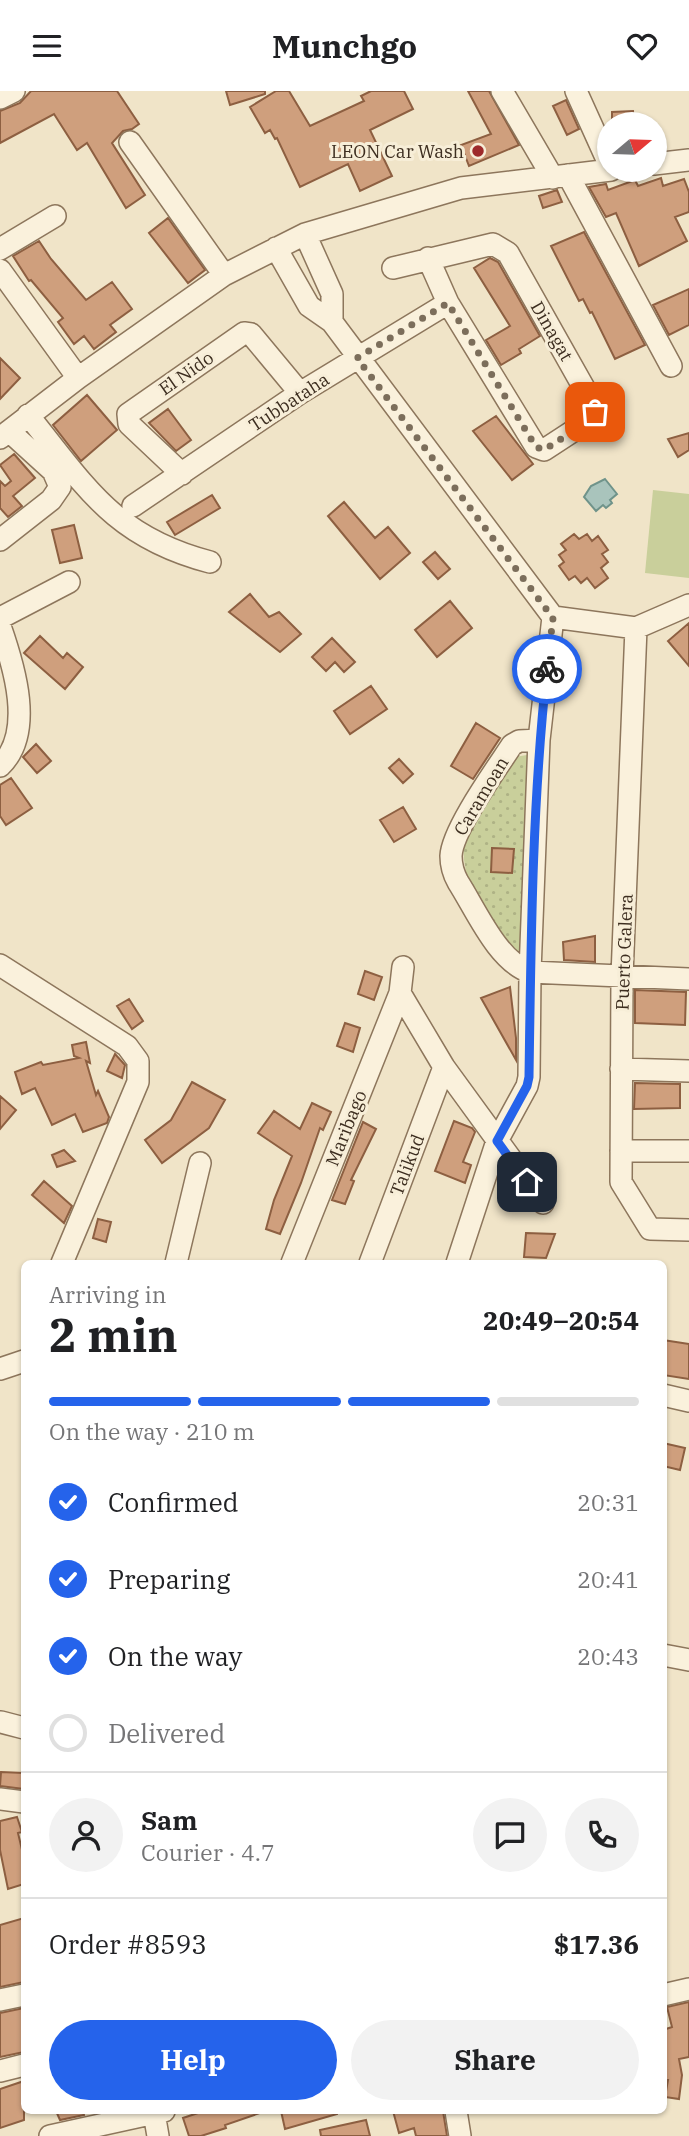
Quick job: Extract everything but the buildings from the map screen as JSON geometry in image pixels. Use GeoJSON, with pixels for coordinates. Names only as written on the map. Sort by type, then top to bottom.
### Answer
{"type":"FeatureCollection","features":[{"type":"Feature","properties":{"kind":"street"},"geometry":{"type":"LineString","coordinates":[[0,98],[14,91]]}},
{"type":"Feature","properties":{"kind":"street"},"geometry":{"type":"LineString","coordinates":[[502,91],[561,176],[671,366]]}},
{"type":"Feature","properties":{"kind":"street"},"geometry":{"type":"LineString","coordinates":[[576,91],[597,137]]}},
{"type":"Feature","properties":{"kind":"street"},"geometry":{"type":"LineString","coordinates":[[130,142],[224,275]]}},
{"type":"Feature","properties":{"kind":"street"},"geometry":{"type":"LineString","coordinates":[[667,163],[689,160]]}},
{"type":"Feature","properties":{"kind":"street"},"geometry":{"type":"LineString","coordinates":[[0,540],[51,500],[60,487],[53,471],[4,434],[224,275],[305,234],[461,188],[597,172]]}},
{"type":"Feature","properties":{"kind":"street"},"geometry":{"type":"LineString","coordinates":[[0,249],[55,216]]}},
{"type":"Feature","properties":{"kind":"street"},"geometry":{"type":"LineString","coordinates":[[305,234],[332,294],[332,322]]}},
{"type":"Feature","properties":{"kind":"street","name":"Dinagat"},"geometry":{"type":"LineString","coordinates":[[393,268],[428,258],[493,244],[499,246],[508,253],[593,404],[593,418],[544,450],[536,447],[448,303],[428,258]]}},
{"type":"Feature","properties":{"kind":"street"},"geometry":{"type":"LineString","coordinates":[[276,248],[309,306],[332,322],[553,618],[539,740],[528,1082],[497,1141],[458,1260]]}},
{"type":"Feature","properties":{"kind":"street"},"geometry":{"type":"LineString","coordinates":[[0,270],[78,378]]}},
{"type":"Feature","properties":{"kind":"street","name":"Tubbataha"},"geometry":{"type":"LineString","coordinates":[[133,506],[300,393],[448,303]]}},
{"type":"Feature","properties":{"kind":"street","name":"El Nido"},"geometry":{"type":"LineString","coordinates":[[182,474],[129,424],[128,414],[244,333],[251,334],[260,343],[300,393]]}},
{"type":"Feature","properties":{"kind":"street"},"geometry":{"type":"LineString","coordinates":[[28,415],[110,513],[132,530],[159,545],[210,562]]}},
{"type":"Feature","properties":{"kind":"street"},"geometry":{"type":"LineString","coordinates":[[0,618],[69,582]]}},
{"type":"Feature","properties":{"kind":"street"},"geometry":{"type":"LineString","coordinates":[[553,618],[636,628],[689,605]]}},
{"type":"Feature","properties":{"kind":"street"},"geometry":{"type":"LineString","coordinates":[[0,626],[12,670],[20,717],[14,748],[0,766]]}},
{"type":"Feature","properties":{"kind":"street","name":"Puerto Galera"},"geometry":{"type":"LineString","coordinates":[[636,628],[622,977],[622,1185],[650,1229],[689,1230]]}},
{"type":"Feature","properties":{"kind":"street","name":"Caramoan"},"geometry":{"type":"LineString","coordinates":[[530,972],[520,969],[504,955],[452,871],[451,854],[460,828],[512,745],[519,741],[539,740]]}},
{"type":"Feature","properties":{"kind":"street"},"geometry":{"type":"LineString","coordinates":[[0,965],[127,1045],[138,1061],[138,1082],[63,1260]]}},
{"type":"Feature","properties":{"kind":"street","name":"Maribago"},"geometry":{"type":"LineString","coordinates":[[293,1260],[400,993],[403,967]]}},
{"type":"Feature","properties":{"kind":"street"},"geometry":{"type":"LineString","coordinates":[[530,972],[689,979]]}},
{"type":"Feature","properties":{"kind":"street"},"geometry":{"type":"LineString","coordinates":[[400,993],[444,1067],[542,1203]]}},
{"type":"Feature","properties":{"kind":"street","name":"Talikud"},"geometry":{"type":"LineString","coordinates":[[371,1260],[444,1067]]}},
{"type":"Feature","properties":{"kind":"street"},"geometry":{"type":"LineString","coordinates":[[621,1069],[689,1071]]}},
{"type":"Feature","properties":{"kind":"street"},"geometry":{"type":"LineString","coordinates":[[621,1151],[689,1151]]}},
{"type":"Feature","properties":{"kind":"street"},"geometry":{"type":"LineString","coordinates":[[177,1260],[200,1163]]}},
{"type":"Feature","properties":{"kind":"street"},"geometry":{"type":"LineString","coordinates":[[0,1369],[21,1362]]}},
{"type":"Feature","properties":{"kind":"street"},"geometry":{"type":"LineString","coordinates":[[667,1396],[689,1401]]}},
{"type":"Feature","properties":{"kind":"street"},"geometry":{"type":"LineString","coordinates":[[667,1655],[689,1660]]}},
{"type":"Feature","properties":{"kind":"street"},"geometry":{"type":"LineString","coordinates":[[1,1722],[21,1727]]}},
{"type":"Feature","properties":{"kind":"street"},"geometry":{"type":"LineString","coordinates":[[0,1800],[21,1802]]}},
{"type":"Feature","properties":{"kind":"street"},"geometry":{"type":"LineString","coordinates":[[667,1994],[689,1989]]}},
{"type":"Feature","properties":{"kind":"street"},"geometry":{"type":"LineString","coordinates":[[0,2000],[21,1996]]}},
{"type":"Feature","properties":{"kind":"street"},"geometry":{"type":"LineString","coordinates":[[0,2071],[21,2067]]}},
{"type":"Feature","properties":{"kind":"street"},"geometry":{"type":"LineString","coordinates":[[50,2136],[150,2114]]}},
{"type":"Feature","properties":{"kind":"street"},"geometry":{"type":"LineString","coordinates":[[158,2136],[159,2114]]}},
{"type":"Feature","properties":{"kind":"street"},"geometry":{"type":"LineString","coordinates":[[456,2114],[460,2136]]}},
{"type":"Feature","properties":{"kind":"green space"},"geometry":{"type":"Polygon","coordinates":[[[653,490],[689,494],[689,578],[645,573],[653,490]]]}},
{"type":"Feature","properties":{"kind":"green space"},"geometry":{"type":"Polygon","coordinates":[[[527,755],[522,958],[493,932],[469,889],[463,840],[508,758],[527,755]]]}},
{"type":"Feature","properties":{"kind":"water"},"geometry":{"type":"Polygon","coordinates":[[[605,479],[617,494],[606,508],[603,505],[596,511],[584,497],[591,486],[605,479]]]}},
{"type":"Feature","properties":{"kind":"way so far"},"geometry":{"type":"LineString","coordinates":[[547,669],[553,618],[357,358],[448,303],[533,445],[544,450],[593,418],[595,412]]}},
{"type":"Feature","properties":{"kind":"place","name":"LEON Car Wash"},"geometry":{"type":"Point","coordinates":[478,151]}},
{"type":"Feature","properties":{"kind":"route"},"geometry":{"type":"LineString","coordinates":[[527,1182],[497,1141],[527,1086],[529,1077],[530,972],[539,740],[547,669]]}}]}
